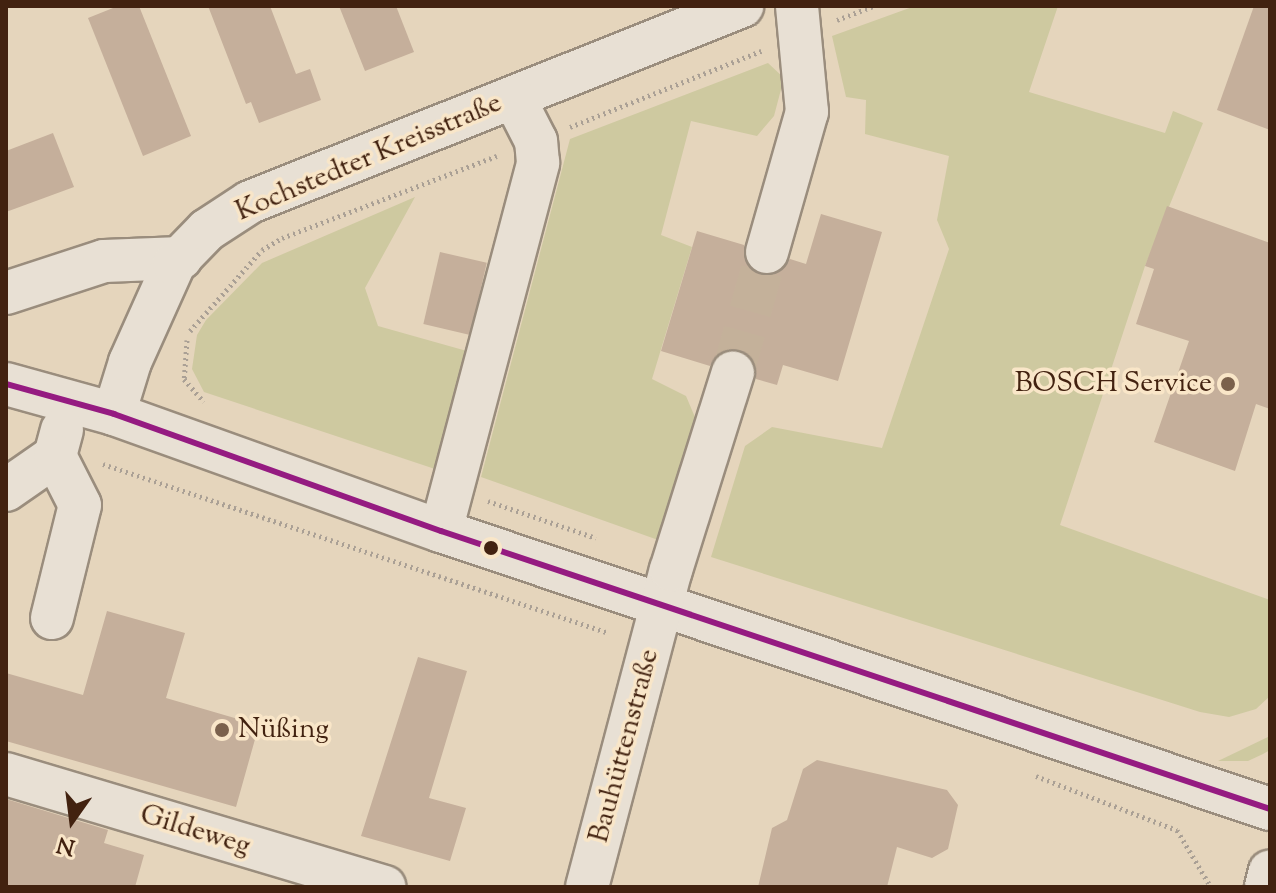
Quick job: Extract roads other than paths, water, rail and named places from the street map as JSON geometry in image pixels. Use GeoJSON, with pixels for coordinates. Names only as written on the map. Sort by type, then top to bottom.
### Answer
{"type":"FeatureCollection","features":[{"type":"Feature","properties":{"kind":"street","name":"Kochstedter Kreisstraße"},"geometry":{"type":"LineString","coordinates":[[114,414],[161,286],[207,230],[250,202],[742,6]]}},
{"type":"Feature","properties":{"kind":"street"},"geometry":{"type":"LineString","coordinates":[[767,252],[807,112],[797,6]]}},
{"type":"Feature","properties":{"kind":"street"},"geometry":{"type":"LineString","coordinates":[[441,531],[538,163],[536,141],[514,98]]}},
{"type":"Feature","properties":{"kind":"street"},"geometry":{"type":"LineString","coordinates":[[6,293],[104,261],[181,258]]}},
{"type":"Feature","properties":{"kind":"street","name":"Bauhüttenstraße"},"geometry":{"type":"LineString","coordinates":[[587,887],[662,604],[733,372]]}},
{"type":"Feature","properties":{"kind":"street"},"geometry":{"type":"LineString","coordinates":[[6,384],[114,414],[441,531],[1270,809]]}},
{"type":"Feature","properties":{"kind":"street"},"geometry":{"type":"LineString","coordinates":[[6,490],[55,456],[70,401]]}},
{"type":"Feature","properties":{"kind":"street"},"geometry":{"type":"LineString","coordinates":[[52,618],[80,505],[55,456]]}},
{"type":"Feature","properties":{"kind":"street","name":"Gildeweg"},"geometry":{"type":"LineString","coordinates":[[6,774],[384,887]]}},
{"type":"Feature","properties":{"kind":"street"},"geometry":{"type":"LineString","coordinates":[[1266,887],[1270,871]]}},
{"type":"Feature","properties":{"kind":"tunnel"},"geometry":{"type":"LineString","coordinates":[[733,372],[767,252]]}},
{"type":"Feature","properties":{"kind":"place","name":"BOSCH Service"},"geometry":{"type":"Point","coordinates":[1228,384]}},
{"type":"Feature","properties":{"kind":"place","name":"Nüßing"},"geometry":{"type":"Point","coordinates":[222,730]}}]}
